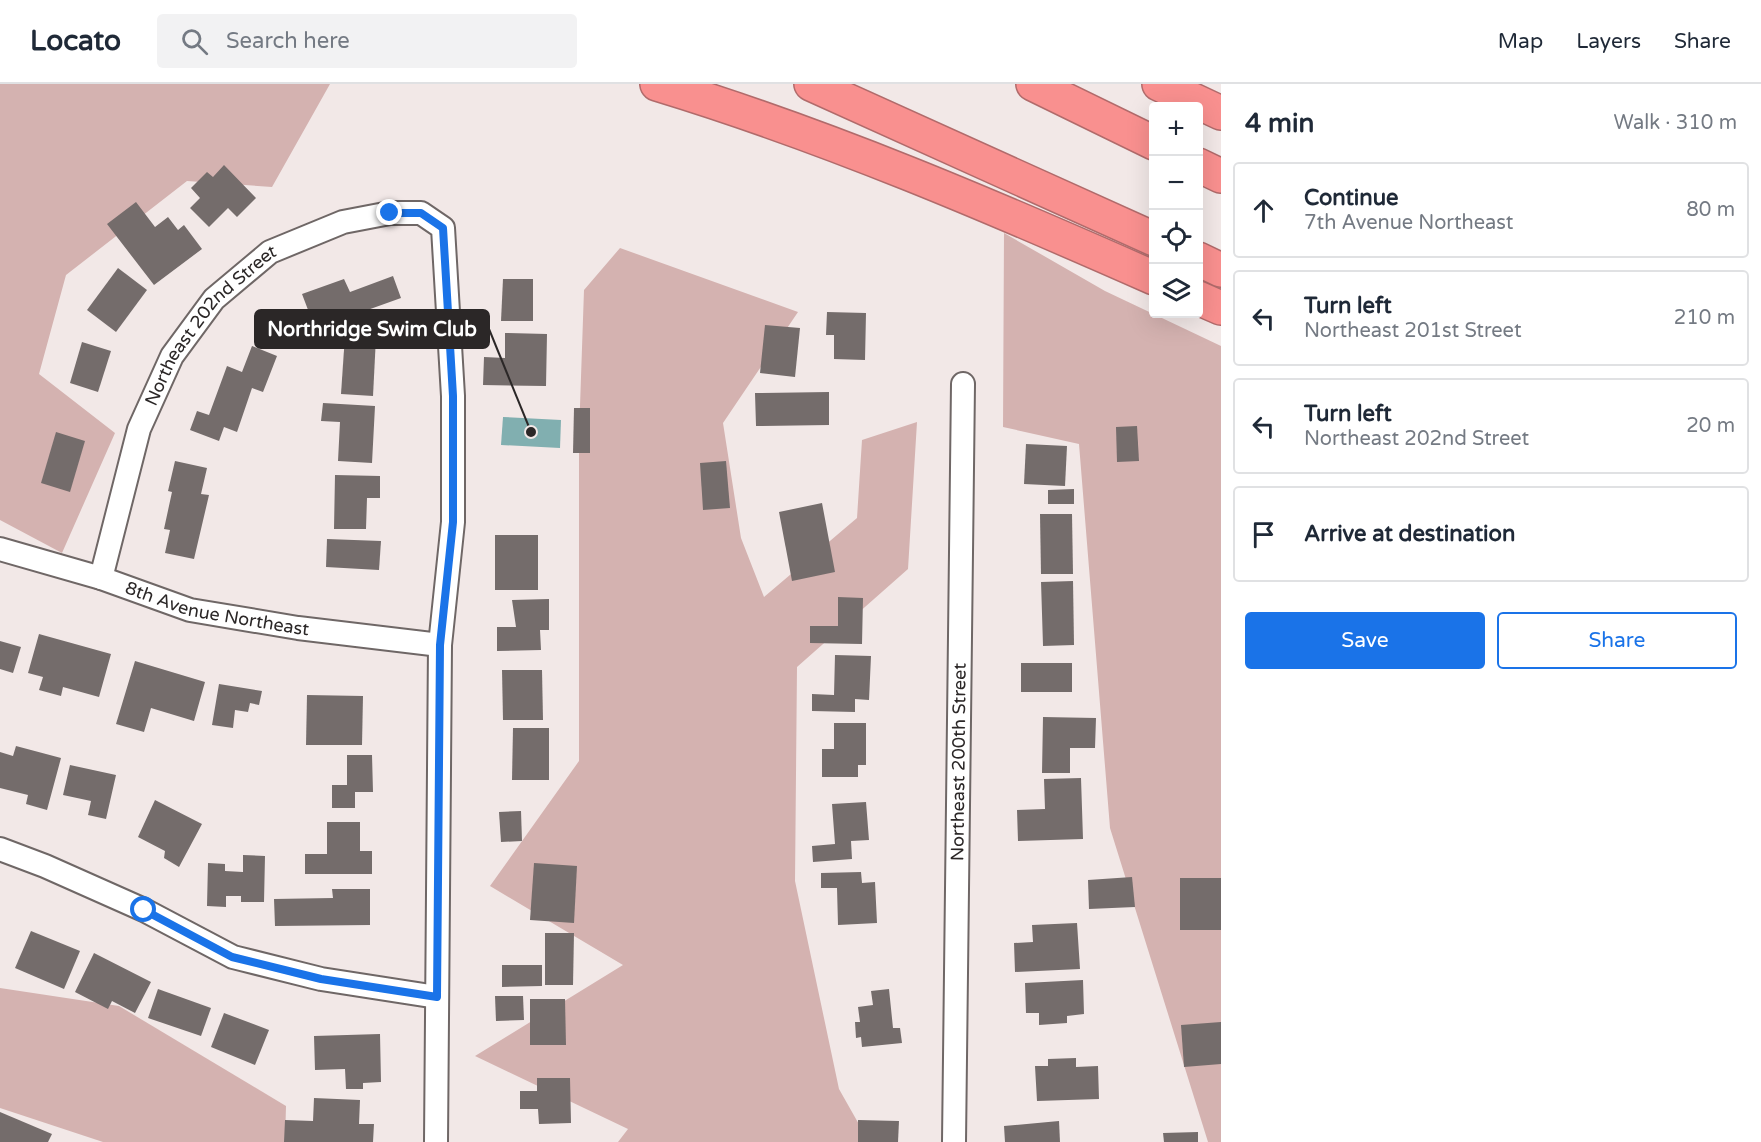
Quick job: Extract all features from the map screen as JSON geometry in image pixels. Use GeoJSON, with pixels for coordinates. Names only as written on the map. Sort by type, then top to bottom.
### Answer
{"type":"FeatureCollection","features":[{"type":"Feature","properties":{"kind":"highway"},"geometry":{"type":"LineString","coordinates":[[657,84],[790,127],[883,162],[1149,276]]}},
{"type":"Feature","properties":{"kind":"highway"},"geometry":{"type":"LineString","coordinates":[[811,84],[1149,236]]}},
{"type":"Feature","properties":{"kind":"highway"},"geometry":{"type":"LineString","coordinates":[[1034,84],[1149,141]]}},
{"type":"Feature","properties":{"kind":"highway"},"geometry":{"type":"LineString","coordinates":[[1159,84],[1221,113]]}},
{"type":"Feature","properties":{"kind":"highway"},"geometry":{"type":"LineString","coordinates":[[1203,167],[1221,176]]}},
{"type":"Feature","properties":{"kind":"highway"},"geometry":{"type":"LineString","coordinates":[[1203,261],[1221,270]]}},
{"type":"Feature","properties":{"kind":"highway"},"geometry":{"type":"LineString","coordinates":[[1203,300],[1221,308]]}},
{"type":"Feature","properties":{"kind":"street","name":"Northeast 202nd Street"},"geometry":{"type":"LineString","coordinates":[[101,578],[139,429],[172,356],[214,299],[270,252],[343,222],[390,213],[421,213],[443,228],[453,396],[453,522],[440,645]]}},
{"type":"Feature","properties":{"kind":"street","name":"Northeast 200th Street"},"geometry":{"type":"LineString","coordinates":[[954,1142],[963,384]]}},
{"type":"Feature","properties":{"kind":"street","name":"8th Avenue Northeast"},"geometry":{"type":"LineString","coordinates":[[0,549],[101,578],[190,610],[298,628],[440,645]]}},
{"type":"Feature","properties":{"kind":"street"},"geometry":{"type":"LineString","coordinates":[[436,1142],[440,645]]}},
{"type":"Feature","properties":{"kind":"street"},"geometry":{"type":"LineString","coordinates":[[0,849],[45,866],[144,910],[232,957],[321,979],[437,997]]}},
{"type":"Feature","properties":{"kind":"shaded area"},"geometry":{"type":"Polygon","coordinates":[[[0,84],[330,84],[272,187],[187,181],[66,275],[39,374],[115,433],[62,553],[0,520],[0,84]]]}},
{"type":"Feature","properties":{"kind":"shaded area"},"geometry":{"type":"Polygon","coordinates":[[[1004,233],[1105,291],[1149,312],[1149,318],[1162,318],[1221,346],[1221,1142],[1208,1142],[1110,828],[1079,444],[1003,427],[1004,233]]]}},
{"type":"Feature","properties":{"kind":"shaded area"},"geometry":{"type":"Polygon","coordinates":[[[620,248],[798,312],[723,423],[741,538],[764,597],[857,518],[862,440],[917,422],[908,569],[797,667],[795,881],[839,1089],[869,1142],[618,1142],[628,1129],[475,1056],[623,965],[490,886],[579,761],[579,435],[584,290],[620,248]]]}},
{"type":"Feature","properties":{"kind":"shaded area"},"geometry":{"type":"Polygon","coordinates":[[[0,988],[119,1006],[286,1106],[285,1142],[103,1142],[0,1108],[0,988]]]}},
{"type":"Feature","properties":{"kind":"water"},"geometry":{"type":"Polygon","coordinates":[[[503,417],[561,420],[560,448],[501,445],[503,417]]]}},
{"type":"Feature","properties":{"kind":"building"},"geometry":{"type":"Polygon","coordinates":[[[224,165],[256,198],[237,217],[228,208],[209,227],[190,208],[200,198],[191,188],[207,172],[213,177],[224,165]]]}},
{"type":"Feature","properties":{"kind":"building"},"geometry":{"type":"Polygon","coordinates":[[[136,202],[155,227],[168,217],[178,230],[184,225],[202,249],[154,285],[107,224],[136,202]]]}},
{"type":"Feature","properties":{"kind":"building"},"geometry":{"type":"Polygon","coordinates":[[[118,268],[147,290],[116,332],[87,310],[118,268]]]}},
{"type":"Feature","properties":{"kind":"building"},"geometry":{"type":"Polygon","coordinates":[[[393,276],[401,298],[334,322],[332,316],[313,323],[302,294],[344,279],[350,292],[393,276]]]}},
{"type":"Feature","properties":{"kind":"building"},"geometry":{"type":"Polygon","coordinates":[[[503,279],[533,279],[533,321],[501,321],[503,279]]]}},
{"type":"Feature","properties":{"kind":"building"},"geometry":{"type":"Polygon","coordinates":[[[827,312],[866,313],[865,360],[834,359],[834,335],[826,335],[827,312]]]}},
{"type":"Feature","properties":{"kind":"building"},"geometry":{"type":"Polygon","coordinates":[[[765,325],[800,328],[795,377],[760,373],[765,325]]]}},
{"type":"Feature","properties":{"kind":"building"},"geometry":{"type":"Polygon","coordinates":[[[505,333],[547,334],[546,386],[483,385],[484,357],[505,358],[505,333]]]}},
{"type":"Feature","properties":{"kind":"building"},"geometry":{"type":"Polygon","coordinates":[[[345,335],[376,337],[373,396],[341,394],[345,335]]]}},
{"type":"Feature","properties":{"kind":"building"},"geometry":{"type":"Polygon","coordinates":[[[82,342],[111,351],[98,392],[70,383],[82,342]]]}},
{"type":"Feature","properties":{"kind":"building"},"geometry":{"type":"Polygon","coordinates":[[[252,346],[277,356],[263,392],[252,388],[237,432],[224,427],[219,441],[190,430],[197,411],[209,415],[227,366],[242,372],[252,346]]]}},
{"type":"Feature","properties":{"kind":"building"},"geometry":{"type":"Polygon","coordinates":[[[829,392],[829,425],[756,426],[755,393],[829,392]]]}},
{"type":"Feature","properties":{"kind":"building"},"geometry":{"type":"Polygon","coordinates":[[[323,403],[375,406],[372,463],[338,461],[340,422],[321,421],[323,403]]]}},
{"type":"Feature","properties":{"kind":"building"},"geometry":{"type":"Polygon","coordinates":[[[574,408],[590,408],[590,453],[573,453],[574,408]]]}},
{"type":"Feature","properties":{"kind":"building"},"geometry":{"type":"Polygon","coordinates":[[[1137,426],[1139,461],[1117,462],[1116,427],[1137,426]]]}},
{"type":"Feature","properties":{"kind":"building"},"geometry":{"type":"Polygon","coordinates":[[[56,432],[85,441],[70,492],[41,483],[56,432]]]}},
{"type":"Feature","properties":{"kind":"building"},"geometry":{"type":"Polygon","coordinates":[[[1026,444],[1067,446],[1065,486],[1024,484],[1026,444]]]}},
{"type":"Feature","properties":{"kind":"building"},"geometry":{"type":"Polygon","coordinates":[[[175,461],[207,468],[201,494],[209,495],[194,559],[165,553],[170,530],[164,529],[172,492],[168,491],[175,461]]]}},
{"type":"Feature","properties":{"kind":"building"},"geometry":{"type":"Polygon","coordinates":[[[726,461],[730,508],[703,510],[700,463],[726,461]]]}},
{"type":"Feature","properties":{"kind":"building"},"geometry":{"type":"Polygon","coordinates":[[[335,475],[380,476],[380,498],[367,498],[366,529],[334,529],[335,475]]]}},
{"type":"Feature","properties":{"kind":"building"},"geometry":{"type":"Polygon","coordinates":[[[1074,489],[1074,504],[1048,504],[1048,490],[1074,489]]]}},
{"type":"Feature","properties":{"kind":"building"},"geometry":{"type":"Polygon","coordinates":[[[822,503],[835,572],[792,581],[779,512],[822,503]]]}},
{"type":"Feature","properties":{"kind":"building"},"geometry":{"type":"Polygon","coordinates":[[[1040,514],[1072,514],[1073,574],[1041,574],[1040,514]]]}},
{"type":"Feature","properties":{"kind":"building"},"geometry":{"type":"Polygon","coordinates":[[[495,535],[538,535],[538,590],[495,590],[495,535]]]}},
{"type":"Feature","properties":{"kind":"building"},"geometry":{"type":"Polygon","coordinates":[[[327,539],[381,541],[379,570],[326,567],[327,539]]]}},
{"type":"Feature","properties":{"kind":"building"},"geometry":{"type":"Polygon","coordinates":[[[1073,581],[1074,645],[1043,646],[1041,582],[1073,581]]]}},
{"type":"Feature","properties":{"kind":"building"},"geometry":{"type":"Polygon","coordinates":[[[838,597],[863,598],[862,644],[810,643],[810,626],[838,626],[838,597]]]}},
{"type":"Feature","properties":{"kind":"building"},"geometry":{"type":"Polygon","coordinates":[[[549,599],[549,630],[540,630],[541,650],[497,651],[497,627],[516,627],[512,600],[549,599]]]}},
{"type":"Feature","properties":{"kind":"building"},"geometry":{"type":"Polygon","coordinates":[[[39,634],[111,654],[99,697],[63,687],[61,696],[39,690],[43,677],[28,673],[39,634]]]}},
{"type":"Feature","properties":{"kind":"building"},"geometry":{"type":"Polygon","coordinates":[[[0,641],[21,647],[13,673],[0,669],[0,641]]]}},
{"type":"Feature","properties":{"kind":"building"},"geometry":{"type":"Polygon","coordinates":[[[835,655],[871,656],[869,700],[855,699],[855,712],[812,711],[812,694],[834,695],[835,655]]]}},
{"type":"Feature","properties":{"kind":"building"},"geometry":{"type":"Polygon","coordinates":[[[135,661],[205,682],[194,721],[151,708],[144,732],[116,724],[135,661]]]}},
{"type":"Feature","properties":{"kind":"building"},"geometry":{"type":"Polygon","coordinates":[[[1021,663],[1072,663],[1072,692],[1021,692],[1021,663]]]}},
{"type":"Feature","properties":{"kind":"building"},"geometry":{"type":"Polygon","coordinates":[[[502,670],[542,670],[543,720],[503,720],[502,670]]]}},
{"type":"Feature","properties":{"kind":"building"},"geometry":{"type":"Polygon","coordinates":[[[219,684],[262,691],[259,705],[250,703],[248,712],[235,710],[233,728],[212,725],[219,684]]]}},
{"type":"Feature","properties":{"kind":"building"},"geometry":{"type":"Polygon","coordinates":[[[307,695],[363,696],[362,745],[306,745],[307,695]]]}},
{"type":"Feature","properties":{"kind":"building"},"geometry":{"type":"Polygon","coordinates":[[[1043,717],[1096,718],[1095,748],[1070,748],[1070,773],[1042,773],[1043,717]]]}},
{"type":"Feature","properties":{"kind":"building"},"geometry":{"type":"Polygon","coordinates":[[[834,723],[866,723],[866,765],[858,765],[858,777],[822,777],[822,749],[834,749],[834,723]]]}},
{"type":"Feature","properties":{"kind":"building"},"geometry":{"type":"Polygon","coordinates":[[[513,728],[549,728],[549,780],[512,780],[513,728]]]}},
{"type":"Feature","properties":{"kind":"building"},"geometry":{"type":"Polygon","coordinates":[[[16,746],[61,758],[47,810],[26,804],[28,795],[0,788],[0,752],[13,756],[16,746]]]}},
{"type":"Feature","properties":{"kind":"building"},"geometry":{"type":"Polygon","coordinates":[[[347,755],[372,755],[373,792],[355,792],[355,808],[332,808],[332,785],[347,785],[347,755]]]}},
{"type":"Feature","properties":{"kind":"building"},"geometry":{"type":"Polygon","coordinates":[[[70,765],[116,775],[106,819],[88,815],[91,801],[63,795],[70,765]]]}},
{"type":"Feature","properties":{"kind":"building"},"geometry":{"type":"Polygon","coordinates":[[[1081,778],[1083,839],[1018,841],[1017,810],[1045,809],[1044,779],[1081,778]]]}},
{"type":"Feature","properties":{"kind":"building"},"geometry":{"type":"Polygon","coordinates":[[[155,800],[202,824],[179,867],[164,858],[165,851],[138,837],[155,800]]]}},
{"type":"Feature","properties":{"kind":"building"},"geometry":{"type":"Polygon","coordinates":[[[866,802],[869,840],[851,841],[852,859],[813,862],[812,846],[835,844],[832,804],[866,802]]]}},
{"type":"Feature","properties":{"kind":"building"},"geometry":{"type":"Polygon","coordinates":[[[521,811],[522,841],[501,842],[499,812],[521,811]]]}},
{"type":"Feature","properties":{"kind":"building"},"geometry":{"type":"Polygon","coordinates":[[[327,822],[360,822],[360,851],[372,851],[372,874],[305,874],[305,854],[327,854],[327,822]]]}},
{"type":"Feature","properties":{"kind":"building"},"geometry":{"type":"Polygon","coordinates":[[[243,855],[265,856],[264,902],[241,902],[241,896],[226,896],[226,907],[207,906],[208,863],[225,864],[225,871],[243,872],[243,855]]]}},
{"type":"Feature","properties":{"kind":"building"},"geometry":{"type":"Polygon","coordinates":[[[534,863],[577,866],[574,923],[530,920],[534,863]]]}},
{"type":"Feature","properties":{"kind":"building"},"geometry":{"type":"Polygon","coordinates":[[[861,872],[862,883],[875,882],[877,923],[838,925],[837,888],[821,888],[821,873],[861,872]]]}},
{"type":"Feature","properties":{"kind":"building"},"geometry":{"type":"Polygon","coordinates":[[[1132,877],[1135,907],[1089,909],[1088,880],[1132,877]]]}},
{"type":"Feature","properties":{"kind":"building"},"geometry":{"type":"Polygon","coordinates":[[[1180,878],[1221,878],[1221,930],[1180,930],[1180,878]]]}},
{"type":"Feature","properties":{"kind":"building"},"geometry":{"type":"Polygon","coordinates":[[[332,889],[370,889],[370,925],[275,926],[274,899],[333,898],[332,889]]]}},
{"type":"Feature","properties":{"kind":"building"},"geometry":{"type":"Polygon","coordinates":[[[1077,923],[1080,969],[1015,972],[1014,943],[1033,942],[1032,925],[1077,923]]]}},
{"type":"Feature","properties":{"kind":"building"},"geometry":{"type":"Polygon","coordinates":[[[31,931],[80,951],[64,989],[15,968],[31,931]]]}},
{"type":"Feature","properties":{"kind":"building"},"geometry":{"type":"Polygon","coordinates":[[[545,933],[574,933],[573,985],[545,985],[545,933]]]}},
{"type":"Feature","properties":{"kind":"building"},"geometry":{"type":"Polygon","coordinates":[[[94,953],[151,982],[135,1013],[112,1001],[108,1009],[75,992],[94,953]]]}},
{"type":"Feature","properties":{"kind":"building"},"geometry":{"type":"Polygon","coordinates":[[[502,965],[542,965],[542,986],[502,987],[502,965]]]}},
{"type":"Feature","properties":{"kind":"building"},"geometry":{"type":"Polygon","coordinates":[[[1083,980],[1084,1014],[1067,1016],[1067,1023],[1039,1025],[1039,1013],[1026,1013],[1025,983],[1083,980]]]}},
{"type":"Feature","properties":{"kind":"building"},"geometry":{"type":"Polygon","coordinates":[[[158,989],[211,1008],[201,1036],[148,1018],[158,989]]]}},
{"type":"Feature","properties":{"kind":"building"},"geometry":{"type":"Polygon","coordinates":[[[889,989],[893,1028],[900,1028],[902,1043],[862,1047],[861,1037],[856,1038],[855,1022],[860,1022],[858,1007],[873,1005],[871,991],[889,989]]]}},
{"type":"Feature","properties":{"kind":"building"},"geometry":{"type":"Polygon","coordinates":[[[495,996],[523,996],[524,1020],[496,1021],[495,996]]]}},
{"type":"Feature","properties":{"kind":"building"},"geometry":{"type":"Polygon","coordinates":[[[530,999],[565,999],[566,1045],[530,1045],[530,999]]]}},
{"type":"Feature","properties":{"kind":"building"},"geometry":{"type":"Polygon","coordinates":[[[224,1013],[269,1030],[255,1065],[211,1047],[224,1013]]]}},
{"type":"Feature","properties":{"kind":"building"},"geometry":{"type":"Polygon","coordinates":[[[1221,1022],[1221,1064],[1184,1067],[1181,1025],[1221,1022]]]}},
{"type":"Feature","properties":{"kind":"building"},"geometry":{"type":"Polygon","coordinates":[[[380,1034],[381,1082],[363,1083],[363,1089],[346,1089],[345,1069],[315,1070],[314,1036],[380,1034]]]}},
{"type":"Feature","properties":{"kind":"building"},"geometry":{"type":"Polygon","coordinates":[[[1076,1058],[1076,1067],[1098,1066],[1099,1099],[1037,1101],[1035,1066],[1048,1066],[1048,1059],[1076,1058]]]}},
{"type":"Feature","properties":{"kind":"building"},"geometry":{"type":"Polygon","coordinates":[[[537,1078],[570,1078],[571,1123],[539,1124],[538,1109],[520,1109],[520,1091],[537,1091],[537,1078]]]}},
{"type":"Feature","properties":{"kind":"building"},"geometry":{"type":"Polygon","coordinates":[[[314,1098],[360,1100],[359,1124],[374,1124],[373,1142],[284,1142],[285,1120],[313,1121],[314,1098]]]}},
{"type":"Feature","properties":{"kind":"building"},"geometry":{"type":"Polygon","coordinates":[[[0,1112],[52,1134],[48,1142],[0,1142],[0,1112]]]}},
{"type":"Feature","properties":{"kind":"building"},"geometry":{"type":"Polygon","coordinates":[[[858,1120],[899,1121],[898,1142],[858,1142],[858,1120]]]}},
{"type":"Feature","properties":{"kind":"building"},"geometry":{"type":"Polygon","coordinates":[[[1059,1121],[1060,1142],[1005,1142],[1004,1126],[1059,1121]]]}},
{"type":"Feature","properties":{"kind":"building"},"geometry":{"type":"Polygon","coordinates":[[[1198,1132],[1198,1142],[1164,1142],[1163,1133],[1198,1132]]]}},
{"type":"Feature","properties":{"kind":"place","name":"Northridge Swim Club"},"geometry":{"type":"Point","coordinates":[531,432]}},
{"type":"Feature","properties":{"kind":"route"},"geometry":{"type":"LineString","coordinates":[[144,910],[232,957],[321,979],[437,997],[440,645],[453,522],[453,396],[443,228],[421,213],[390,213]]}}]}
